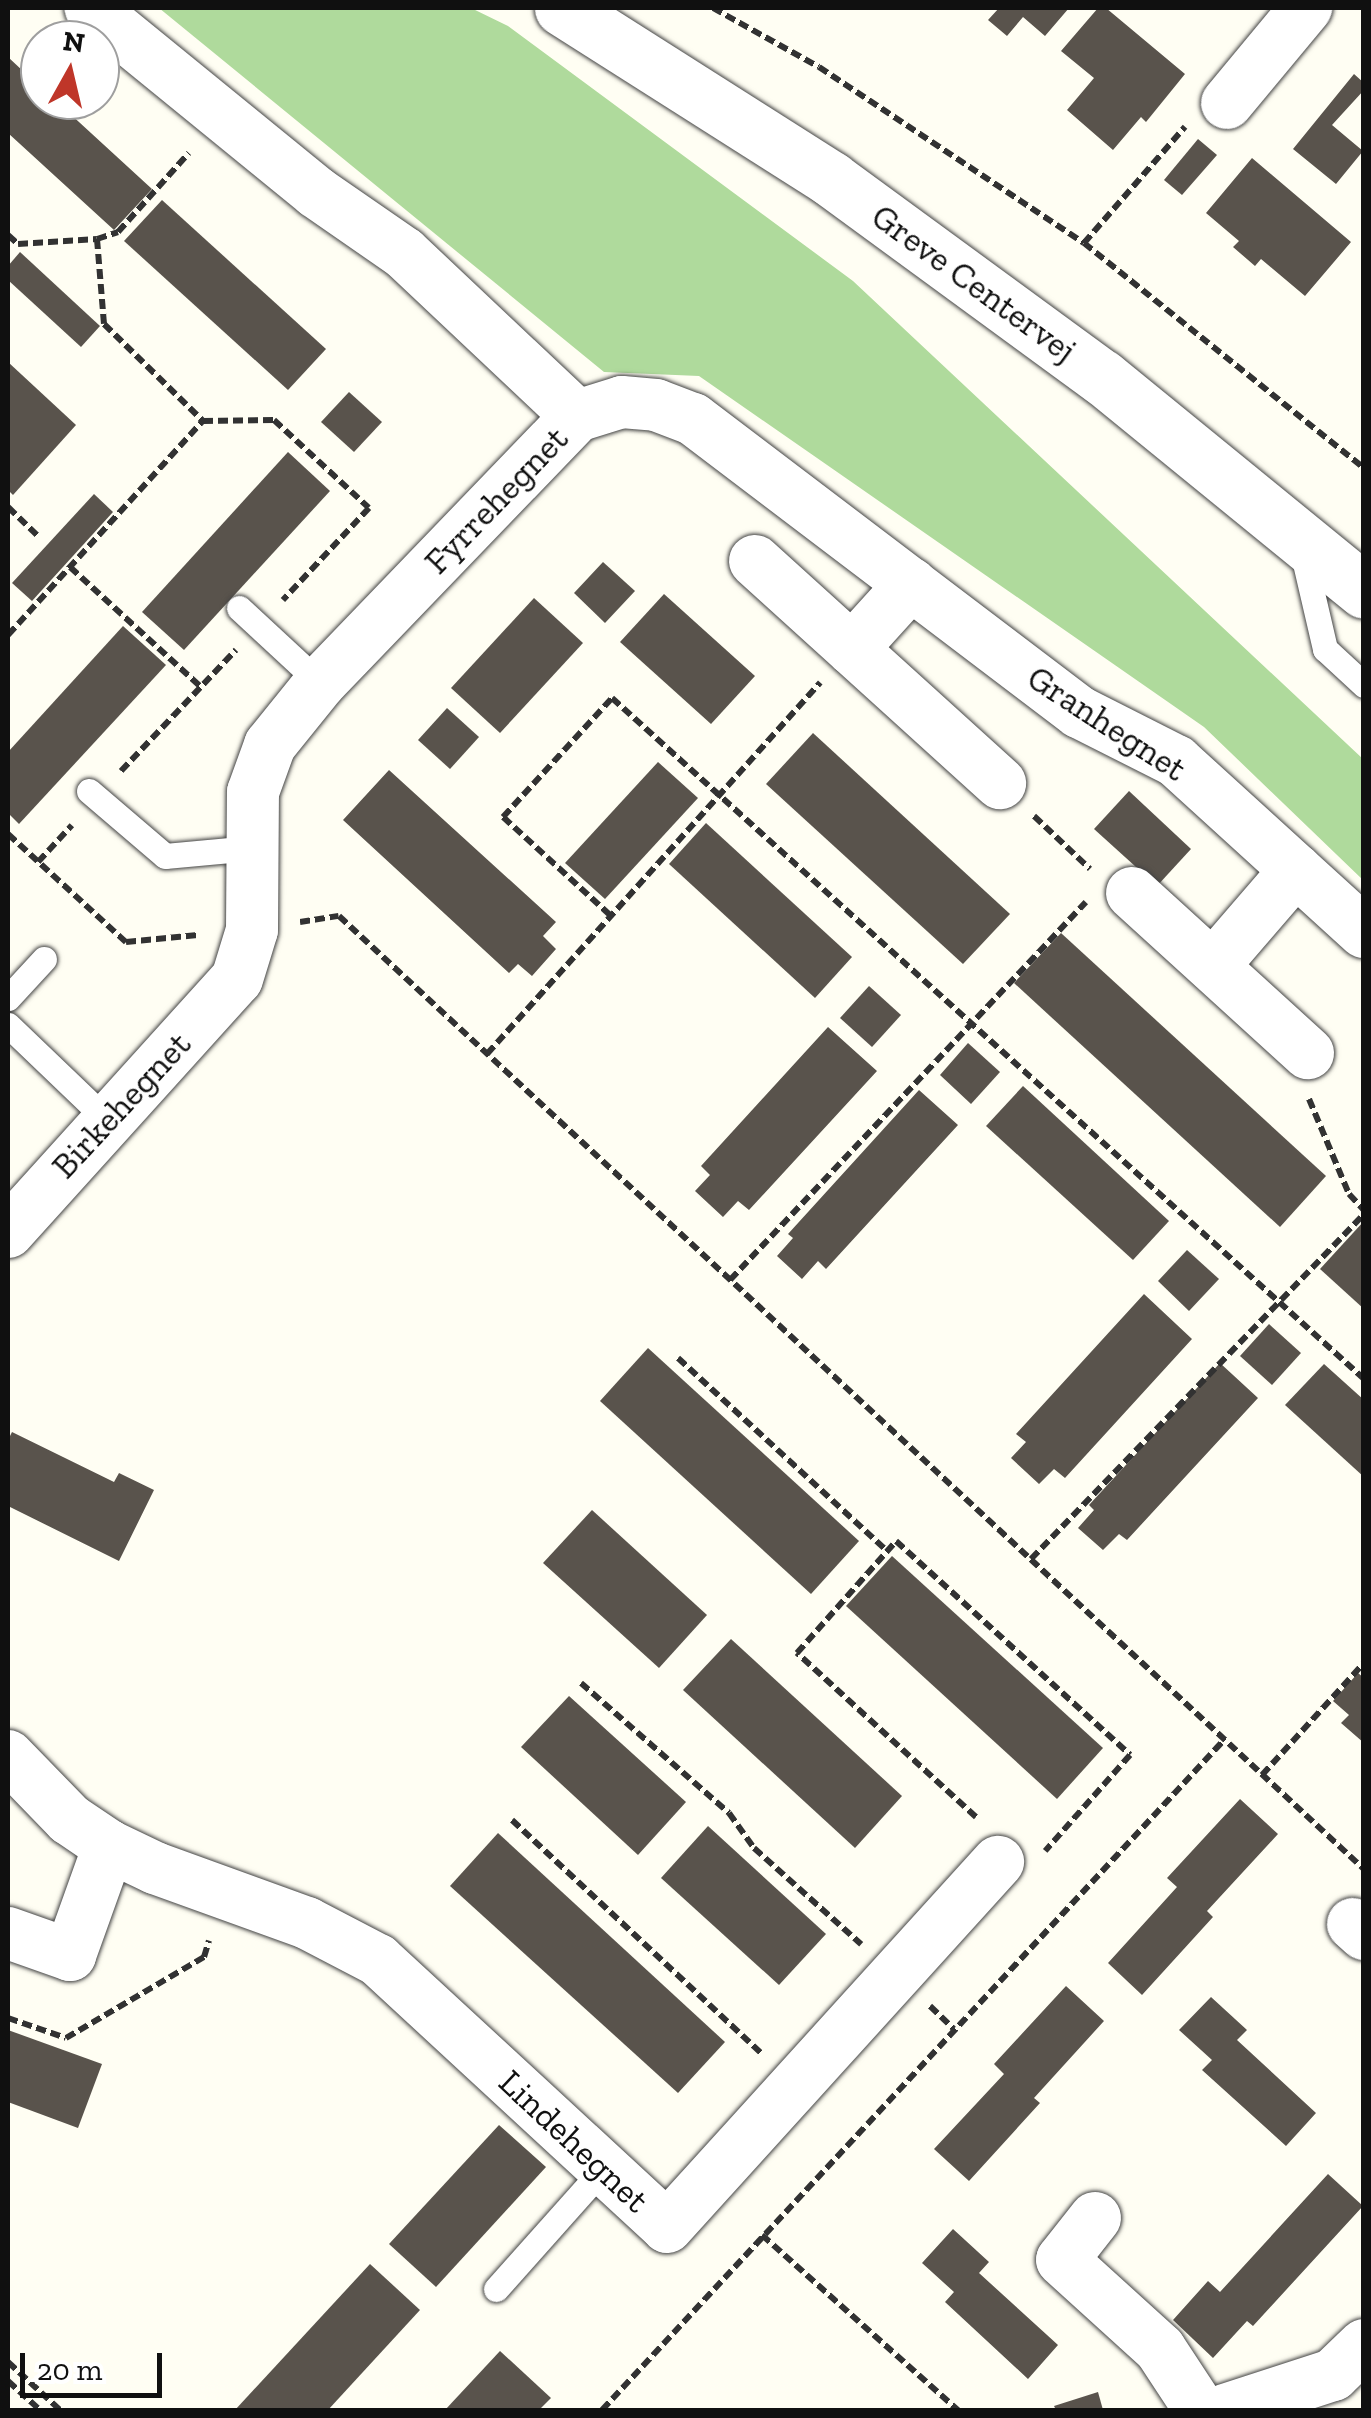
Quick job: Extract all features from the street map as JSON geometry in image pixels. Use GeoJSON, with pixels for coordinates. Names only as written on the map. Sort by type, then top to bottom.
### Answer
{"type":"FeatureCollection","features":[{"type":"Feature","properties":{"kind":"street","name":"Fyrrehegnet"},"geometry":{"type":"LineString","coordinates":[[90,8],[316,192],[404,253],[577,416],[320,683],[270,745],[254,792],[252,930],[237,980]]}},
{"type":"Feature","properties":{"kind":"street","name":"Greve Centervej"},"geometry":{"type":"LineString","coordinates":[[562,8],[832,179],[1102,377],[1364,591]]}},
{"type":"Feature","properties":{"kind":"street"},"geometry":{"type":"LineString","coordinates":[[1227,104],[1293,12]]}},
{"type":"Feature","properties":{"kind":"street","name":"Granhegnet"},"geometry":{"type":"LineString","coordinates":[[577,416],[622,402],[656,405],[693,420],[1079,712],[1176,761],[1364,932]]}},
{"type":"Feature","properties":{"kind":"street"},"geometry":{"type":"LineString","coordinates":[[754,562],[1000,784]]}},
{"type":"Feature","properties":{"kind":"street"},"geometry":{"type":"LineString","coordinates":[[852,649],[911,584]]}},
{"type":"Feature","properties":{"kind":"street"},"geometry":{"type":"LineString","coordinates":[[1212,966],[1296,870]]}},
{"type":"Feature","properties":{"kind":"street"},"geometry":{"type":"LineString","coordinates":[[1118,888],[1308,1052]]}},
{"type":"Feature","properties":{"kind":"street","name":"Birkehegnet"},"geometry":{"type":"LineString","coordinates":[[14,1210],[107,1120],[237,980]]}},
{"type":"Feature","properties":{"kind":"street","name":"Lindehegnet"},"geometry":{"type":"LineString","coordinates":[[8,1756],[69,1819],[108,1846],[226,1895],[307,1923],[378,1960],[667,2227],[1004,1855]]}},
{"type":"Feature","properties":{"kind":"street"},"geometry":{"type":"LineString","coordinates":[[8,1933],[70,1955],[108,1846]]}},
{"type":"Feature","properties":{"kind":"street"},"geometry":{"type":"LineString","coordinates":[[1095,2218],[1062,2260],[1160,2350],[1200,2410]]}},
{"type":"Feature","properties":{"kind":"street"},"geometry":{"type":"LineString","coordinates":[[1225,2410],[1333,2375],[1364,2345]]}},
{"type":"Feature","properties":{"kind":"lane"},"geometry":{"type":"LineString","coordinates":[[1299,535],[1325,649],[1364,684]]}},
{"type":"Feature","properties":{"kind":"lane"},"geometry":{"type":"LineString","coordinates":[[239,608],[320,683]]}},
{"type":"Feature","properties":{"kind":"lane"},"geometry":{"type":"LineString","coordinates":[[93,794],[165,856],[252,848]]}},
{"type":"Feature","properties":{"kind":"lane"},"geometry":{"type":"LineString","coordinates":[[8,998],[44,960]]}},
{"type":"Feature","properties":{"kind":"lane"},"geometry":{"type":"LineString","coordinates":[[8,1025],[107,1120]]}},
{"type":"Feature","properties":{"kind":"lane"},"geometry":{"type":"LineString","coordinates":[[496,2289],[603,2169]]}},
{"type":"Feature","properties":{"kind":"path"},"geometry":{"type":"LineString","coordinates":[[714,8],[819,67],[1084,243],[1364,468]]}},
{"type":"Feature","properties":{"kind":"path"},"geometry":{"type":"LineString","coordinates":[[1084,243],[1203,106],[1227,104]]}},
{"type":"Feature","properties":{"kind":"path"},"geometry":{"type":"LineString","coordinates":[[8,234],[18,244],[96,239],[118,232],[173,174],[220,114]]}},
{"type":"Feature","properties":{"kind":"path"},"geometry":{"type":"LineString","coordinates":[[38,862],[93,794],[201,687],[369,508],[274,420],[202,421],[104,324],[96,239]]}},
{"type":"Feature","properties":{"kind":"path"},"geometry":{"type":"LineString","coordinates":[[8,635],[202,421]]}},
{"type":"Feature","properties":{"kind":"path"},"geometry":{"type":"LineString","coordinates":[[8,507],[39,538]]}},
{"type":"Feature","properties":{"kind":"path"},"geometry":{"type":"LineString","coordinates":[[70,566],[201,687]]}},
{"type":"Feature","properties":{"kind":"path"},"geometry":{"type":"LineString","coordinates":[[487,1054],[852,649]]}},
{"type":"Feature","properties":{"kind":"path"},"geometry":{"type":"LineString","coordinates":[[610,914],[503,816],[612,698],[1364,1379]]}},
{"type":"Feature","properties":{"kind":"path"},"geometry":{"type":"LineString","coordinates":[[730,1280],[971,1024],[1118,888],[1000,784]]}},
{"type":"Feature","properties":{"kind":"path"},"geometry":{"type":"LineString","coordinates":[[8,834],[126,942],[252,930],[340,916],[1364,1869]]}},
{"type":"Feature","properties":{"kind":"path"},"geometry":{"type":"LineString","coordinates":[[1030,1560],[1364,1212],[1348,1194],[1298,1074],[1308,1052]]}},
{"type":"Feature","properties":{"kind":"path"},"geometry":{"type":"LineString","coordinates":[[678,1358],[887,1551]]}},
{"type":"Feature","properties":{"kind":"path"},"geometry":{"type":"LineString","coordinates":[[896,1541],[1130,1754],[1032,1865],[1004,1855],[797,1653],[896,1541]]}},
{"type":"Feature","properties":{"kind":"path"},"geometry":{"type":"LineString","coordinates":[[1262,1775],[1364,1663]]}},
{"type":"Feature","properties":{"kind":"path"},"geometry":{"type":"LineString","coordinates":[[581,1683],[729,1813],[754,1848],[896,1975]]}},
{"type":"Feature","properties":{"kind":"path"},"geometry":{"type":"LineString","coordinates":[[602,2410],[1224,1740]]}},
{"type":"Feature","properties":{"kind":"path"},"geometry":{"type":"LineString","coordinates":[[512,1820],[794,2087]]}},
{"type":"Feature","properties":{"kind":"path"},"geometry":{"type":"LineString","coordinates":[[8,2018],[66,2038],[204,1957],[226,1895]]}},
{"type":"Feature","properties":{"kind":"path"},"geometry":{"type":"LineString","coordinates":[[762,2235],[955,2410]]}},
{"type":"Feature","properties":{"kind":"path"},"geometry":{"type":"LineString","coordinates":[[8,2362],[60,2410]]}},
{"type":"Feature","properties":{"kind":"path"},"geometry":{"type":"LineString","coordinates":[[8,2381],[40,2410]]}},
{"type":"Feature","properties":{"kind":"green space"},"geometry":{"type":"Polygon","coordinates":[[[159,8],[471,8],[508,26],[853,281],[1363,759],[1363,880],[1204,727],[699,376],[604,372],[159,8]]]}},
{"type":"Feature","properties":{"kind":"building"},"geometry":{"type":"Polygon","coordinates":[[[999,8],[1069,8],[1045,36],[1023,17],[1007,36],[988,20],[999,8]]]}},
{"type":"Feature","properties":{"kind":"building"},"geometry":{"type":"Polygon","coordinates":[[[1098,8],[1106,8],[1185,74],[1146,122],[1141,117],[1113,150],[1067,110],[1094,78],[1061,51],[1098,8]]]}},
{"type":"Feature","properties":{"kind":"building"},"geometry":{"type":"Polygon","coordinates":[[[8,57],[20,68],[20,120],[77,120],[152,189],[114,230],[8,133],[8,57]]]}},
{"type":"Feature","properties":{"kind":"building"},"geometry":{"type":"Polygon","coordinates":[[[1354,74],[1364,83],[1364,90],[1332,125],[1363,151],[1336,184],[1293,149],[1354,74]]]}},
{"type":"Feature","properties":{"kind":"building"},"geometry":{"type":"Polygon","coordinates":[[[1198,139],[1217,155],[1182,195],[1164,180],[1198,139]]]}},
{"type":"Feature","properties":{"kind":"building"},"geometry":{"type":"Polygon","coordinates":[[[1252,158],[1351,242],[1305,296],[1261,259],[1255,266],[1233,247],[1239,241],[1206,213],[1252,158]]]}},
{"type":"Feature","properties":{"kind":"building"},"geometry":{"type":"Polygon","coordinates":[[[162,200],[326,349],[288,390],[124,241],[162,200]]]}},
{"type":"Feature","properties":{"kind":"building"},"geometry":{"type":"Polygon","coordinates":[[[20,252],[100,326],[81,347],[8,280],[8,266],[20,252]]]}},
{"type":"Feature","properties":{"kind":"building"},"geometry":{"type":"Polygon","coordinates":[[[8,362],[76,425],[13,495],[8,490],[8,362]]]}},
{"type":"Feature","properties":{"kind":"building"},"geometry":{"type":"Polygon","coordinates":[[[349,392],[382,422],[354,452],[321,422],[349,392]]]}},
{"type":"Feature","properties":{"kind":"building"},"geometry":{"type":"Polygon","coordinates":[[[288,452],[330,491],[184,650],[142,612],[288,452]]]}},
{"type":"Feature","properties":{"kind":"building"},"geometry":{"type":"Polygon","coordinates":[[[94,494],[113,512],[32,601],[12,583],[94,494]]]}},
{"type":"Feature","properties":{"kind":"building"},"geometry":{"type":"Polygon","coordinates":[[[603,562],[635,591],[605,623],[574,593],[603,562]]]}},
{"type":"Feature","properties":{"kind":"building"},"geometry":{"type":"Polygon","coordinates":[[[664,594],[755,676],[711,724],[620,642],[664,594]]]}},
{"type":"Feature","properties":{"kind":"building"},"geometry":{"type":"Polygon","coordinates":[[[534,598],[583,643],[500,733],[451,688],[534,598]]]}},
{"type":"Feature","properties":{"kind":"building"},"geometry":{"type":"Polygon","coordinates":[[[123,626],[166,665],[19,824],[8,813],[8,752],[123,626]]]}},
{"type":"Feature","properties":{"kind":"building"},"geometry":{"type":"Polygon","coordinates":[[[447,708],[479,737],[450,769],[418,740],[447,708]]]}},
{"type":"Feature","properties":{"kind":"building"},"geometry":{"type":"Polygon","coordinates":[[[813,733],[1010,914],[963,964],[766,784],[813,733]]]}},
{"type":"Feature","properties":{"kind":"building"},"geometry":{"type":"Polygon","coordinates":[[[658,762],[698,798],[605,899],[565,863],[658,762]]]}},
{"type":"Feature","properties":{"kind":"building"},"geometry":{"type":"Polygon","coordinates":[[[389,770],[556,922],[543,936],[556,949],[532,976],[518,964],[509,973],[343,820],[389,770]]]}},
{"type":"Feature","properties":{"kind":"building"},"geometry":{"type":"Polygon","coordinates":[[[1129,791],[1191,849],[1157,886],[1094,829],[1129,791]]]}},
{"type":"Feature","properties":{"kind":"building"},"geometry":{"type":"Polygon","coordinates":[[[706,823],[852,957],[815,998],[669,864],[706,823]]]}},
{"type":"Feature","properties":{"kind":"building"},"geometry":{"type":"Polygon","coordinates":[[[1061,933],[1326,1176],[1280,1227],[1014,983],[1061,933]]]}},
{"type":"Feature","properties":{"kind":"building"},"geometry":{"type":"Polygon","coordinates":[[[869,986],[901,1015],[872,1047],[840,1018],[869,986]]]}},
{"type":"Feature","properties":{"kind":"building"},"geometry":{"type":"Polygon","coordinates":[[[828,1027],[877,1071],[749,1210],[738,1201],[723,1217],[695,1191],[710,1175],[701,1166],[828,1027]]]}},
{"type":"Feature","properties":{"kind":"building"},"geometry":{"type":"Polygon","coordinates":[[[968,1043],[1000,1072],[971,1104],[940,1075],[968,1043]]]}},
{"type":"Feature","properties":{"kind":"building"},"geometry":{"type":"Polygon","coordinates":[[[1023,1086],[1169,1221],[1133,1260],[986,1126],[1023,1086]]]}},
{"type":"Feature","properties":{"kind":"building"},"geometry":{"type":"Polygon","coordinates":[[[919,1090],[958,1125],[826,1269],[818,1261],[802,1279],[777,1256],[793,1238],[788,1234],[919,1090]]]}},
{"type":"Feature","properties":{"kind":"building"},"geometry":{"type":"Polygon","coordinates":[[[1364,1221],[1364,1309],[1320,1269],[1364,1221]]]}},
{"type":"Feature","properties":{"kind":"building"},"geometry":{"type":"Polygon","coordinates":[[[1187,1250],[1219,1279],[1189,1311],[1158,1281],[1187,1250]]]}},
{"type":"Feature","properties":{"kind":"building"},"geometry":{"type":"Polygon","coordinates":[[[1144,1294],[1192,1339],[1065,1478],[1054,1469],[1039,1484],[1011,1458],[1026,1442],[1016,1434],[1144,1294]]]}},
{"type":"Feature","properties":{"kind":"building"},"geometry":{"type":"Polygon","coordinates":[[[1269,1324],[1301,1353],[1272,1385],[1240,1356],[1269,1324]]]}},
{"type":"Feature","properties":{"kind":"building"},"geometry":{"type":"Polygon","coordinates":[[[648,1348],[859,1541],[811,1594],[600,1401],[648,1348]]]}},
{"type":"Feature","properties":{"kind":"building"},"geometry":{"type":"Polygon","coordinates":[[[1220,1363],[1258,1398],[1127,1540],[1119,1534],[1103,1550],[1078,1528],[1094,1510],[1089,1505],[1220,1363]]]}},
{"type":"Feature","properties":{"kind":"building"},"geometry":{"type":"Polygon","coordinates":[[[1324,1364],[1364,1400],[1364,1477],[1285,1405],[1324,1364]]]}},
{"type":"Feature","properties":{"kind":"building"},"geometry":{"type":"Polygon","coordinates":[[[12,1432],[114,1482],[119,1473],[154,1490],[119,1561],[8,1506],[8,1440],[12,1432]]]}},
{"type":"Feature","properties":{"kind":"building"},"geometry":{"type":"Polygon","coordinates":[[[592,1510],[707,1615],[659,1668],[543,1563],[592,1510]]]}},
{"type":"Feature","properties":{"kind":"building"},"geometry":{"type":"Polygon","coordinates":[[[892,1556],[1103,1748],[1057,1799],[846,1606],[892,1556]]]}},
{"type":"Feature","properties":{"kind":"building"},"geometry":{"type":"Polygon","coordinates":[[[731,1639],[902,1796],[855,1848],[683,1690],[731,1639]]]}},
{"type":"Feature","properties":{"kind":"building"},"geometry":{"type":"Polygon","coordinates":[[[1358,1673],[1364,1678],[1364,1743],[1341,1723],[1349,1715],[1333,1701],[1358,1673]]]}},
{"type":"Feature","properties":{"kind":"building"},"geometry":{"type":"Polygon","coordinates":[[[569,1696],[686,1802],[638,1855],[521,1747],[569,1696]]]}},
{"type":"Feature","properties":{"kind":"building"},"geometry":{"type":"Polygon","coordinates":[[[1240,1799],[1278,1834],[1207,1911],[1213,1917],[1142,1995],[1108,1963],[1177,1887],[1167,1878],[1240,1799]]]}},
{"type":"Feature","properties":{"kind":"building"},"geometry":{"type":"Polygon","coordinates":[[[708,1826],[826,1934],[779,1985],[661,1878],[708,1826]]]}},
{"type":"Feature","properties":{"kind":"building"},"geometry":{"type":"Polygon","coordinates":[[[498,1833],[725,2042],[678,2093],[450,1886],[498,1833]]]}},
{"type":"Feature","properties":{"kind":"building"},"geometry":{"type":"Polygon","coordinates":[[[1066,1986],[1104,2021],[1034,2098],[1040,2103],[969,2181],[934,2149],[1004,2074],[994,2064],[1066,1986]]]}},
{"type":"Feature","properties":{"kind":"building"},"geometry":{"type":"Polygon","coordinates":[[[1211,1997],[1247,2030],[1237,2040],[1316,2113],[1286,2146],[1202,2070],[1212,2060],[1179,2030],[1211,1997]]]}},
{"type":"Feature","properties":{"kind":"building"},"geometry":{"type":"Polygon","coordinates":[[[8,2030],[102,2064],[78,2128],[8,2102],[8,2030]]]}},
{"type":"Feature","properties":{"kind":"building"},"geometry":{"type":"Polygon","coordinates":[[[499,2125],[546,2167],[436,2287],[389,2244],[499,2125]]]}},
{"type":"Feature","properties":{"kind":"building"},"geometry":{"type":"Polygon","coordinates":[[[1328,2174],[1363,2206],[1253,2326],[1247,2321],[1213,2358],[1173,2320],[1208,2281],[1220,2292],[1328,2174]]]}},
{"type":"Feature","properties":{"kind":"building"},"geometry":{"type":"Polygon","coordinates":[[[953,2229],[989,2262],[979,2273],[1058,2345],[1028,2379],[945,2302],[954,2292],[922,2263],[953,2229]]]}},
{"type":"Feature","properties":{"kind":"building"},"geometry":{"type":"Polygon","coordinates":[[[370,2264],[420,2310],[328,2410],[235,2410],[370,2264]]]}},
{"type":"Feature","properties":{"kind":"building"},"geometry":{"type":"Polygon","coordinates":[[[500,2351],[551,2398],[539,2410],[445,2410],[500,2351]]]}},
{"type":"Feature","properties":{"kind":"building"},"geometry":{"type":"Polygon","coordinates":[[[1098,2392],[1103,2410],[1056,2410],[1054,2406],[1098,2392]]]}}]}
